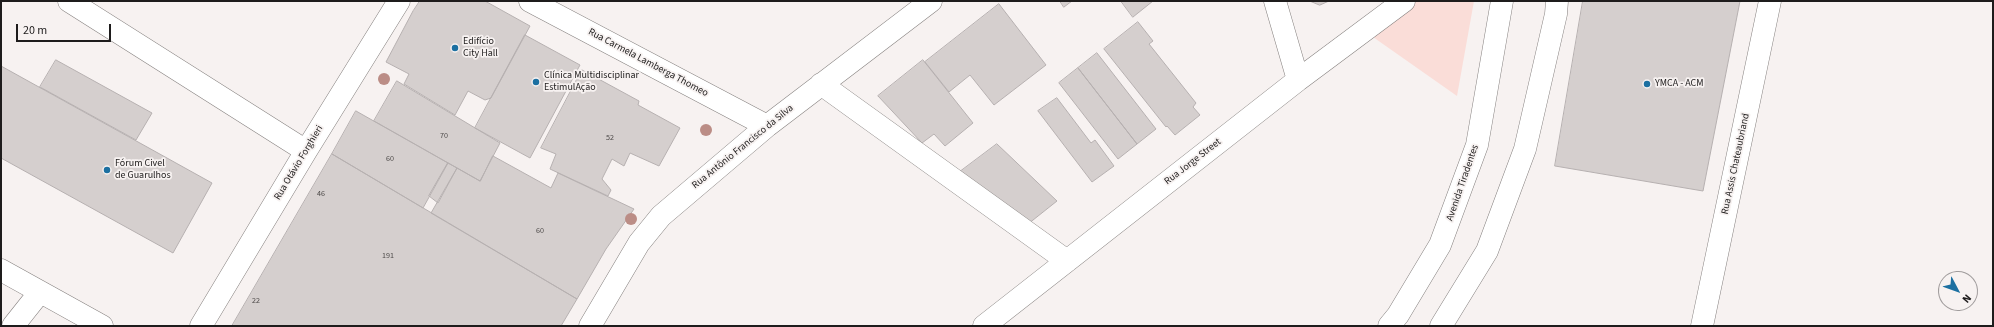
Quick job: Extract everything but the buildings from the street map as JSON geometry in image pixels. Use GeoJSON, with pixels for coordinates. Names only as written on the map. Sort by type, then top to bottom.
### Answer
{"type":"FeatureCollection","features":[{"type":"Feature","properties":{"kind":"street"},"geometry":{"type":"LineString","coordinates":[[69,1],[306,150]]}},
{"type":"Feature","properties":{"kind":"street","name":"Rua Otávio Forghieri"},"geometry":{"type":"LineString","coordinates":[[201,326],[306,150],[399,1]]}},
{"type":"Feature","properties":{"kind":"street","name":"Rua Carmela Lamberga Thomeo"},"geometry":{"type":"LineString","coordinates":[[530,1],[767,126]]}},
{"type":"Feature","properties":{"kind":"street","name":"Rua Antônio Francisco da Silva"},"geometry":{"type":"LineString","coordinates":[[590,326],[639,243],[661,216],[767,126],[931,1]]}},
{"type":"Feature","properties":{"kind":"street"},"geometry":{"type":"LineString","coordinates":[[1275,1],[1298,80]]}},
{"type":"Feature","properties":{"kind":"street","name":"Rua Jorge Street"},"geometry":{"type":"LineString","coordinates":[[984,326],[1298,80],[1404,1]]}},
{"type":"Feature","properties":{"kind":"street","name":"Avenida Tiradentes"},"geometry":{"type":"LineString","coordinates":[[1389,326],[1398,315],[1440,245],[1477,145],[1502,1]]}},
{"type":"Feature","properties":{"kind":"street"},"geometry":{"type":"LineString","coordinates":[[1441,326],[1487,251],[1525,149],[1556,14],[1557,1]]}},
{"type":"Feature","properties":{"kind":"street","name":"Rua Assis Chateaubriand"},"geometry":{"type":"LineString","coordinates":[[1702,326],[1770,1]]}},
{"type":"Feature","properties":{"kind":"street"},"geometry":{"type":"LineString","coordinates":[[821,84],[1067,261]]}},
{"type":"Feature","properties":{"kind":"street"},"geometry":{"type":"LineString","coordinates":[[1,270],[102,326]]}},
{"type":"Feature","properties":{"kind":"street"},"geometry":{"type":"LineString","coordinates":[[12,326],[40,292]]}},
{"type":"Feature","properties":{"kind":"shaded area"},"geometry":{"type":"Polygon","coordinates":[[[1417,1],[1474,1],[1457,96],[1373,37],[1417,1]]]}},
{"type":"Feature","properties":{"kind":"place","name":"Edifício City Hall"},"geometry":{"type":"Point","coordinates":[455,48]}},
{"type":"Feature","properties":{"kind":"place","name":"Clínica Multidisciplinar EstimulAção"},"geometry":{"type":"Point","coordinates":[536,82]}},
{"type":"Feature","properties":{"kind":"place","name":"YMCA - ACM"},"geometry":{"type":"Point","coordinates":[1647,84]}},
{"type":"Feature","properties":{"kind":"place","name":"Fórum Civel de Guarulhos"},"geometry":{"type":"Point","coordinates":[107,170]}}]}
